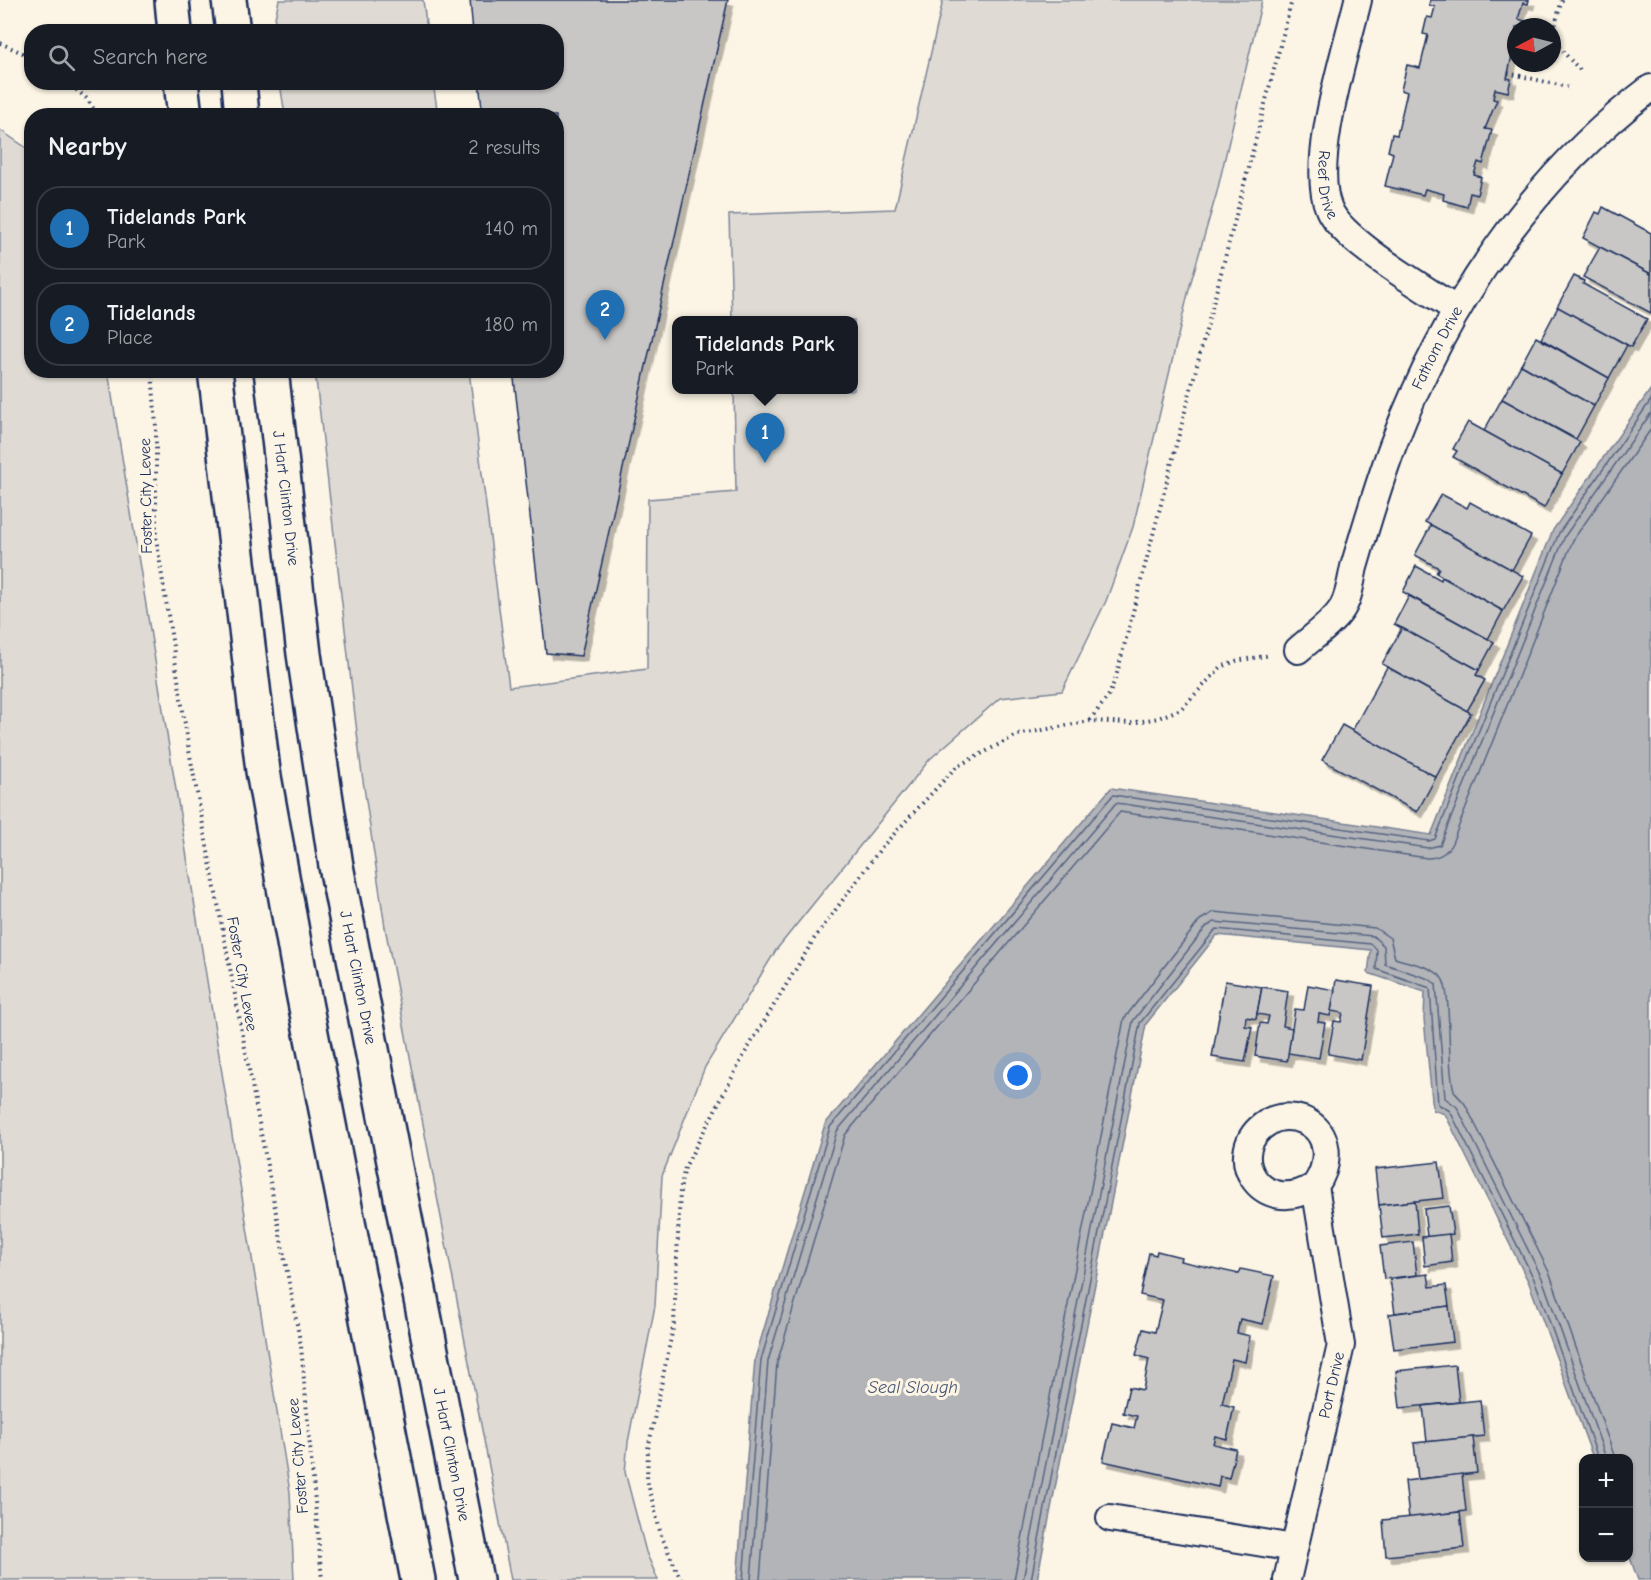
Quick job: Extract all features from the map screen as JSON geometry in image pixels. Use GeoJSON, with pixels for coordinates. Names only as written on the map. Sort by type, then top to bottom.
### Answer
{"type":"FeatureCollection","features":[{"type":"Feature","properties":{"kind":"main road"},"geometry":{"type":"LineString","coordinates":[[172,0],[174,24]]}},
{"type":"Feature","properties":{"kind":"main road"},"geometry":{"type":"LineString","coordinates":[[229,0],[232,24]]}},
{"type":"Feature","properties":{"kind":"main road"},"geometry":{"type":"LineString","coordinates":[[182,90],[184,108]]}},
{"type":"Feature","properties":{"kind":"main road"},"geometry":{"type":"LineString","coordinates":[[240,90],[241,108]]}},
{"type":"Feature","properties":{"kind":"main road"},"geometry":{"type":"LineString","coordinates":[[215,378],[264,782],[418,1580]]}},
{"type":"Feature","properties":{"kind":"main road","name":"J Hart Clinton Drive"},"geometry":{"type":"LineString","coordinates":[[272,378],[304,654],[328,820],[476,1580]]}},
{"type":"Feature","properties":{"kind":"street","name":"Reef Drive"},"geometry":{"type":"LineString","coordinates":[[1358,0],[1322,152],[1322,182],[1329,211],[1349,235],[1456,310]]}},
{"type":"Feature","properties":{"kind":"street","name":"Fathom Drive"},"geometry":{"type":"LineString","coordinates":[[1298,650],[1342,610],[1392,446],[1421,378],[1456,310],[1494,251],[1532,201],[1578,152],[1651,88]]}},
{"type":"Feature","properties":{"kind":"street","name":"Port Drive"},"geometry":{"type":"LineString","coordinates":[[1287,1580],[1341,1345],[1315,1186]]}},
{"type":"Feature","properties":{"kind":"street"},"geometry":{"type":"LineString","coordinates":[[1110,1518],[1294,1548]]}},
{"type":"Feature","properties":{"kind":"path"},"geometry":{"type":"LineString","coordinates":[[1090,721],[1108,695],[1116,677],[1292,0]]}},
{"type":"Feature","properties":{"kind":"path"},"geometry":{"type":"LineString","coordinates":[[1562,0],[1553,25],[1554,35],[1558,46],[1580,70]]}},
{"type":"Feature","properties":{"kind":"path"},"geometry":{"type":"LineString","coordinates":[[0,43],[24,54]]}},
{"type":"Feature","properties":{"kind":"path"},"geometry":{"type":"LineString","coordinates":[[1508,73],[1567,87]]}},
{"type":"Feature","properties":{"kind":"path"},"geometry":{"type":"LineString","coordinates":[[76,90],[93,108]]}},
{"type":"Feature","properties":{"kind":"path","name":"Foster City Levee"},"geometry":{"type":"LineString","coordinates":[[153,378],[156,426],[156,537],[189,750],[301,1346],[321,1580]]}},
{"type":"Feature","properties":{"kind":"path"},"geometry":{"type":"LineString","coordinates":[[681,1580],[661,1535],[648,1480],[648,1449],[674,1323],[680,1191],[685,1167],[698,1140],[745,1053],[814,939],[881,848],[956,767],[1017,735],[1090,721],[1132,723],[1158,718],[1181,709],[1221,667],[1236,661],[1298,650]]}},
{"type":"Feature","properties":{"kind":"shaded area"},"geometry":{"type":"Polygon","coordinates":[[[279,0],[423,0],[426,24],[274,24],[279,0]]]}},
{"type":"Feature","properties":{"kind":"shaded area"},"geometry":{"type":"Polygon","coordinates":[[[943,0],[1262,0],[1217,192],[1190,285],[1133,527],[1106,601],[1062,691],[1000,698],[930,759],[776,950],[705,1067],[662,1176],[655,1306],[628,1442],[625,1472],[646,1552],[658,1580],[511,1580],[385,927],[361,767],[316,378],[470,378],[509,687],[647,669],[648,499],[736,492],[734,394],[858,394],[858,316],[732,316],[729,215],[895,209],[943,0]]]}},
{"type":"Feature","properties":{"kind":"shaded area"},"geometry":{"type":"Polygon","coordinates":[[[281,90],[434,90],[437,108],[284,108],[281,90]]]}},
{"type":"Feature","properties":{"kind":"shaded area"},"geometry":{"type":"Polygon","coordinates":[[[0,130],[24,146],[24,378],[109,378],[290,1492],[294,1580],[0,1580],[0,130]]]}},
{"type":"Feature","properties":{"kind":"water","name":"Seal Slough"},"geometry":{"type":"Polygon","coordinates":[[[1651,389],[1651,1580],[1638,1580],[1632,1562],[1633,1454],[1592,1454],[1529,1283],[1445,1114],[1433,1110],[1424,1019],[1425,992],[1368,973],[1371,950],[1217,935],[1146,1024],[1037,1580],[737,1580],[755,1359],[825,1124],[1111,788],[1431,835],[1553,530],[1651,389]]]}},
{"type":"Feature","properties":{"kind":"building"},"geometry":{"type":"Polygon","coordinates":[[[470,0],[728,0],[581,656],[546,653],[514,378],[564,378],[564,108],[482,108],[480,90],[564,90],[564,24],[472,24],[470,0]]]}},
{"type":"Feature","properties":{"kind":"building"},"geometry":{"type":"Polygon","coordinates":[[[1430,0],[1529,0],[1528,4],[1523,3],[1518,18],[1507,18],[1507,78],[1511,79],[1508,92],[1495,89],[1493,99],[1497,100],[1485,129],[1492,130],[1483,164],[1478,162],[1474,175],[1481,177],[1477,195],[1470,193],[1467,207],[1443,200],[1444,194],[1425,189],[1423,195],[1385,186],[1393,153],[1388,151],[1392,134],[1397,135],[1407,92],[1401,90],[1407,65],[1420,68],[1428,35],[1423,34],[1427,17],[1432,18],[1435,7],[1429,5],[1430,0]]]}},
{"type":"Feature","properties":{"kind":"building"},"geometry":{"type":"Polygon","coordinates":[[[1603,207],[1651,233],[1651,274],[1583,238],[1596,212],[1600,214],[1603,207]]]}},
{"type":"Feature","properties":{"kind":"building"},"geometry":{"type":"Polygon","coordinates":[[[1600,247],[1651,274],[1651,313],[1583,277],[1600,247]]]}},
{"type":"Feature","properties":{"kind":"building"},"geometry":{"type":"Polygon","coordinates":[[[1574,276],[1584,281],[1583,284],[1647,319],[1631,347],[1557,307],[1574,276]]]}},
{"type":"Feature","properties":{"kind":"building"},"geometry":{"type":"Polygon","coordinates":[[[1558,307],[1627,345],[1609,378],[1541,339],[1558,307]]]}},
{"type":"Feature","properties":{"kind":"building"},"geometry":{"type":"Polygon","coordinates":[[[1536,337],[1609,378],[1594,406],[1521,365],[1536,337]]]}},
{"type":"Feature","properties":{"kind":"building"},"geometry":{"type":"Polygon","coordinates":[[[1521,365],[1594,406],[1576,439],[1502,399],[1521,365]]]}},
{"type":"Feature","properties":{"kind":"building"},"geometry":{"type":"Polygon","coordinates":[[[1502,399],[1580,442],[1562,474],[1484,431],[1502,399]]]}},
{"type":"Feature","properties":{"kind":"building"},"geometry":{"type":"Polygon","coordinates":[[[1468,422],[1562,474],[1544,508],[1453,457],[1457,451],[1453,449],[1468,422]]]}},
{"type":"Feature","properties":{"kind":"building"},"geometry":{"type":"Polygon","coordinates":[[[1441,494],[1467,508],[1470,502],[1531,536],[1512,570],[1425,522],[1441,494]]]}},
{"type":"Feature","properties":{"kind":"building"},"geometry":{"type":"Polygon","coordinates":[[[1431,525],[1523,576],[1503,611],[1436,573],[1439,568],[1415,555],[1431,525]]]}},
{"type":"Feature","properties":{"kind":"building"},"geometry":{"type":"Polygon","coordinates":[[[1416,566],[1441,580],[1442,577],[1503,611],[1488,639],[1403,592],[1416,566]]]}},
{"type":"Feature","properties":{"kind":"building"},"geometry":{"type":"Polygon","coordinates":[[[1409,596],[1494,642],[1479,670],[1394,624],[1409,596]]]}},
{"type":"Feature","properties":{"kind":"building"},"geometry":{"type":"Polygon","coordinates":[[[1402,628],[1479,670],[1476,675],[1485,680],[1467,711],[1382,664],[1402,628]]]}},
{"type":"Feature","properties":{"kind":"building"},"geometry":{"type":"Polygon","coordinates":[[[1387,667],[1471,713],[1436,777],[1352,731],[1387,667]]]}},
{"type":"Feature","properties":{"kind":"building"},"geometry":{"type":"Polygon","coordinates":[[[1342,725],[1436,777],[1417,812],[1322,760],[1342,725]]]}},
{"type":"Feature","properties":{"kind":"building"},"geometry":{"type":"Polygon","coordinates":[[[1336,980],[1373,986],[1361,1060],[1328,1054],[1334,1021],[1341,1022],[1343,1013],[1331,1011],[1336,980]]]}},
{"type":"Feature","properties":{"kind":"building"},"geometry":{"type":"Polygon","coordinates":[[[1225,981],[1262,987],[1256,1019],[1246,1017],[1245,1026],[1252,1027],[1245,1062],[1212,1057],[1225,981]]]}},
{"type":"Feature","properties":{"kind":"building"},"geometry":{"type":"Polygon","coordinates":[[[1308,985],[1335,990],[1330,1016],[1319,1014],[1318,1022],[1325,1023],[1319,1058],[1288,1053],[1295,1009],[1304,1010],[1308,985]]]}},
{"type":"Feature","properties":{"kind":"building"},"geometry":{"type":"Polygon","coordinates":[[[1262,987],[1288,991],[1283,1026],[1292,1028],[1287,1061],[1255,1056],[1260,1023],[1267,1024],[1269,1016],[1257,1014],[1262,987]]]}},
{"type":"Feature","properties":{"kind":"building"},"geometry":{"type":"Polygon","coordinates":[[[1439,1162],[1444,1198],[1379,1205],[1375,1169],[1439,1162]]]}},
{"type":"Feature","properties":{"kind":"building"},"geometry":{"type":"Polygon","coordinates":[[[1415,1201],[1418,1234],[1383,1238],[1379,1205],[1415,1201]]]}},
{"type":"Feature","properties":{"kind":"building"},"geometry":{"type":"Polygon","coordinates":[[[1449,1206],[1453,1234],[1427,1237],[1424,1209],[1449,1206]]]}},
{"type":"Feature","properties":{"kind":"building"},"geometry":{"type":"Polygon","coordinates":[[[1449,1234],[1452,1262],[1425,1266],[1422,1237],[1449,1234]]]}},
{"type":"Feature","properties":{"kind":"building"},"geometry":{"type":"Polygon","coordinates":[[[1413,1242],[1417,1275],[1384,1279],[1380,1246],[1413,1242]]]}},
{"type":"Feature","properties":{"kind":"building"},"geometry":{"type":"Polygon","coordinates":[[[1157,1251],[1181,1257],[1180,1261],[1239,1274],[1241,1269],[1274,1276],[1263,1324],[1240,1319],[1237,1333],[1250,1336],[1245,1362],[1232,1359],[1222,1404],[1234,1407],[1227,1439],[1215,1436],[1213,1444],[1236,1449],[1229,1478],[1220,1476],[1218,1487],[1103,1461],[1112,1423],[1134,1428],[1137,1416],[1123,1413],[1129,1387],[1143,1390],[1149,1359],[1136,1355],[1143,1329],[1155,1332],[1163,1300],[1140,1295],[1149,1253],[1156,1255],[1157,1251]]]}},
{"type":"Feature","properties":{"kind":"building"},"geometry":{"type":"Polygon","coordinates":[[[1428,1274],[1430,1287],[1446,1285],[1449,1306],[1395,1313],[1390,1279],[1428,1274]]]}},
{"type":"Feature","properties":{"kind":"building"},"geometry":{"type":"Polygon","coordinates":[[[1449,1306],[1453,1342],[1394,1349],[1389,1314],[1449,1306]]]}},
{"type":"Feature","properties":{"kind":"building"},"geometry":{"type":"Polygon","coordinates":[[[1455,1365],[1459,1402],[1400,1408],[1396,1371],[1455,1365]]]}},
{"type":"Feature","properties":{"kind":"building"},"geometry":{"type":"Polygon","coordinates":[[[1480,1400],[1484,1436],[1427,1442],[1423,1406],[1480,1400]]]}},
{"type":"Feature","properties":{"kind":"building"},"geometry":{"type":"Polygon","coordinates":[[[1473,1437],[1477,1473],[1418,1479],[1414,1443],[1473,1437]]]}},
{"type":"Feature","properties":{"kind":"building"},"geometry":{"type":"Polygon","coordinates":[[[1462,1474],[1466,1511],[1409,1518],[1405,1481],[1462,1474]]]}},
{"type":"Feature","properties":{"kind":"building"},"geometry":{"type":"Polygon","coordinates":[[[1460,1512],[1464,1548],[1386,1556],[1383,1520],[1460,1512]]]}},
{"type":"Feature","properties":{"kind":"place","name":"Tidelands"},"geometry":{"type":"Point","coordinates":[605,340]}},
{"type":"Feature","properties":{"kind":"place","name":"Tidelands Park"},"geometry":{"type":"Point","coordinates":[765,463]}}]}
